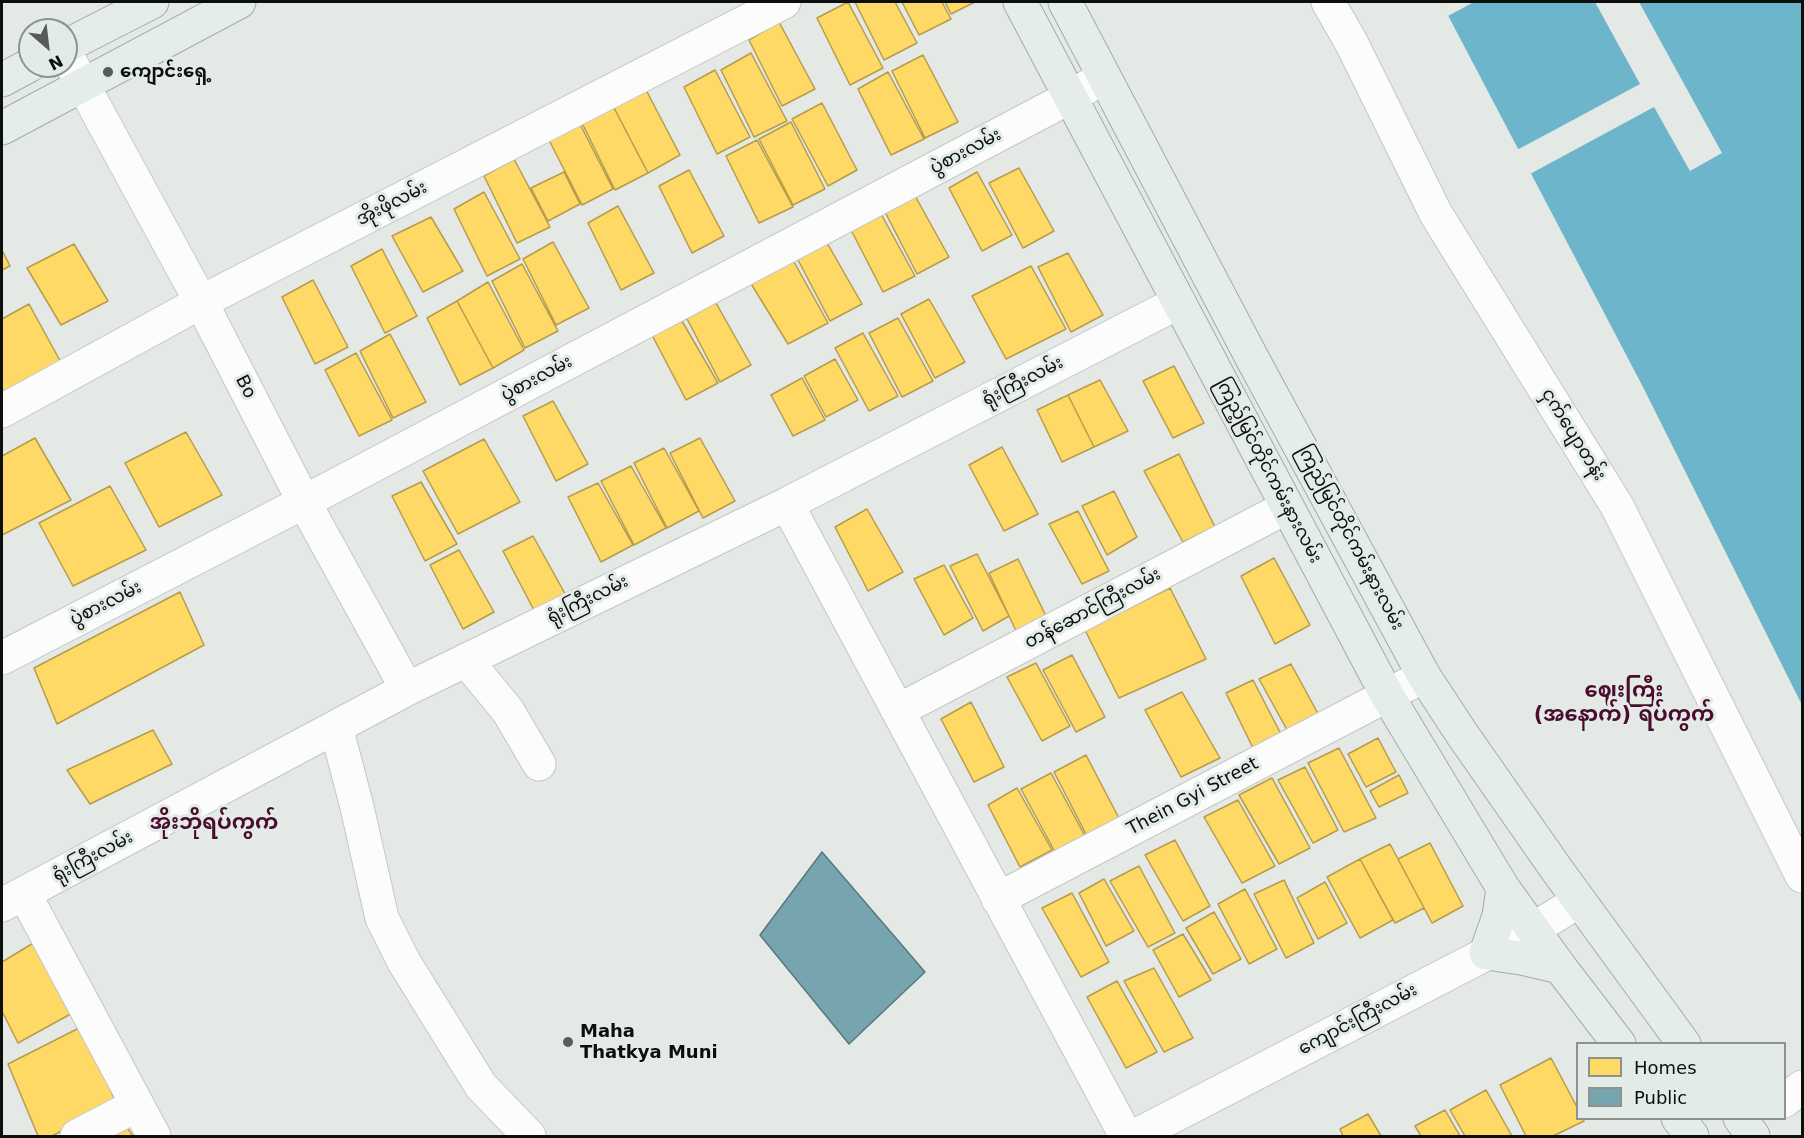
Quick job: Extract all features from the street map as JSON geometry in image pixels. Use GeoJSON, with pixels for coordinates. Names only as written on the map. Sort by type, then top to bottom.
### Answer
{"type":"FeatureCollection","features":[{"type":"Feature","properties":{"kind":"main road"},"geometry":{"type":"LineString","coordinates":[[78,40],[152,2]]}},
{"type":"Feature","properties":{"kind":"main road"},"geometry":{"type":"LineString","coordinates":[[2,128],[239,2]]}},
{"type":"Feature","properties":{"kind":"main road","name":"ကြည့်မြင်တိုင်ကမ်းနားလမ်း"},"geometry":{"type":"LineString","coordinates":[[1020,2],[1388,695],[1503,888],[1532,930]]}},
{"type":"Feature","properties":{"kind":"main road","name":"ကြည်မြင်တိုင်ကမ်းနားလမ်း"},"geometry":{"type":"LineString","coordinates":[[1065,2],[1252,358],[1424,676],[1580,902],[1683,1042]]}},
{"type":"Feature","properties":{"kind":"main road"},"geometry":{"type":"LineString","coordinates":[[2,80],[18,71]]}},
{"type":"Feature","properties":{"kind":"main road"},"geometry":{"type":"LineString","coordinates":[[1503,888],[1499,916],[1486,953],[1560,967]]}},
{"type":"Feature","properties":{"kind":"main road"},"geometry":{"type":"LineString","coordinates":[[1532,930],[1617,1042]]}},
{"type":"Feature","properties":{"kind":"main road"},"geometry":{"type":"LineString","coordinates":[[1679,1120],[1692,1137]]}},
{"type":"Feature","properties":{"kind":"street","name":"အိုးဖိုလမ်း"},"geometry":{"type":"LineString","coordinates":[[2,411],[201,302],[784,2]]}},
{"type":"Feature","properties":{"kind":"street","name":"ငှက်ပျောတန်း"},"geometry":{"type":"LineString","coordinates":[[1328,2],[1352,42],[1436,214],[1617,506],[1803,876]]}},
{"type":"Feature","properties":{"kind":"street","name":"Bo"},"geometry":{"type":"LineString","coordinates":[[78,77],[201,302],[304,502],[407,688]]}},
{"type":"Feature","properties":{"kind":"street","name":"ပွဲစားလမ်း"},"geometry":{"type":"LineString","coordinates":[[2,658],[304,502],[1104,77]]}},
{"type":"Feature","properties":{"kind":"street","name":"ရုံးကြီးလမ်း"},"geometry":{"type":"LineString","coordinates":[[13,899],[407,688],[787,504],[1179,302]]}},
{"type":"Feature","properties":{"kind":"street"},"geometry":{"type":"LineString","coordinates":[[787,504],[1126,1137]]}},
{"type":"Feature","properties":{"kind":"street","name":"တန်ဆောင်ကြီးလမ်း"},"geometry":{"type":"LineString","coordinates":[[898,710],[1287,507]]}},
{"type":"Feature","properties":{"kind":"street"},"geometry":{"type":"LineString","coordinates":[[466,660],[508,711],[540,764]]}},
{"type":"Feature","properties":{"kind":"street","name":"Thein Gyi Street"},"geometry":{"type":"LineString","coordinates":[[998,899],[1424,676]]}},
{"type":"Feature","properties":{"kind":"street"},"geometry":{"type":"LineString","coordinates":[[336,727],[382,918],[404,962],[481,1086],[529,1137]]}},
{"type":"Feature","properties":{"kind":"street"},"geometry":{"type":"LineString","coordinates":[[13,899],[154,1137]]}},
{"type":"Feature","properties":{"kind":"street","name":"ကျောင်းကြီးလမ်း"},"geometry":{"type":"LineString","coordinates":[[1135,1137],[1532,930],[1580,902]]}},
{"type":"Feature","properties":{"kind":"street"},"geometry":{"type":"LineString","coordinates":[[1786,1100],[1803,1087]]}},
{"type":"Feature","properties":{"kind":"street"},"geometry":{"type":"LineString","coordinates":[[77,1137],[137,1105]]}},
{"type":"Feature","properties":{"kind":"water"},"geometry":{"type":"Polygon","coordinates":[[[1441,2],[1802,2],[1802,705],[1643,387],[1441,2]]]}},
{"type":"Feature","properties":{"kind":"pier"},"geometry":{"type":"Polygon","coordinates":[[[1441,2],[1474,2],[1448,16],[1441,2]]]}},
{"type":"Feature","properties":{"kind":"pier"},"geometry":{"type":"Polygon","coordinates":[[[1595,2],[1639,2],[1722,153],[1690,171],[1654,107],[1530,174],[1517,150],[1640,84],[1595,2]]]}},
{"type":"Feature","properties":{"kind":"building: Homes"},"geometry":{"type":"Polygon","coordinates":[[[848,2],[883,68],[850,85],[817,18],[848,2]]]}},
{"type":"Feature","properties":{"kind":"building: Homes"},"geometry":{"type":"Polygon","coordinates":[[[855,2],[895,2],[917,43],[884,60],[855,2]]]}},
{"type":"Feature","properties":{"kind":"building: Homes"},"geometry":{"type":"Polygon","coordinates":[[[902,2],[942,2],[951,19],[919,35],[902,2]]]}},
{"type":"Feature","properties":{"kind":"building: Homes"},"geometry":{"type":"Polygon","coordinates":[[[945,2],[975,2],[951,14],[945,2]]]}},
{"type":"Feature","properties":{"kind":"building: Homes"},"geometry":{"type":"Polygon","coordinates":[[[779,22],[815,89],[782,106],[749,40],[779,22]]]}},
{"type":"Feature","properties":{"kind":"building: Homes"},"geometry":{"type":"Polygon","coordinates":[[[751,53],[787,121],[754,137],[721,70],[751,53]]]}},
{"type":"Feature","properties":{"kind":"building: Homes"},"geometry":{"type":"Polygon","coordinates":[[[923,55],[958,122],[925,138],[892,71],[923,55]]]}},
{"type":"Feature","properties":{"kind":"building: Homes"},"geometry":{"type":"Polygon","coordinates":[[[715,70],[750,137],[717,154],[684,87],[715,70]]]}},
{"type":"Feature","properties":{"kind":"building: Homes"},"geometry":{"type":"Polygon","coordinates":[[[888,72],[924,139],[891,155],[858,89],[888,72]]]}},
{"type":"Feature","properties":{"kind":"building: Homes"},"geometry":{"type":"Polygon","coordinates":[[[645,88],[680,155],[648,173],[613,106],[645,88]]]}},
{"type":"Feature","properties":{"kind":"building: Homes"},"geometry":{"type":"Polygon","coordinates":[[[822,103],[857,170],[828,186],[792,119],[822,103]]]}},
{"type":"Feature","properties":{"kind":"building: Homes"},"geometry":{"type":"Polygon","coordinates":[[[613,106],[648,173],[615,190],[582,123],[613,106]]]}},
{"type":"Feature","properties":{"kind":"building: Homes"},"geometry":{"type":"Polygon","coordinates":[[[579,122],[613,189],[582,205],[548,138],[579,122]]]}},
{"type":"Feature","properties":{"kind":"building: Homes"},"geometry":{"type":"Polygon","coordinates":[[[791,122],[825,189],[793,205],[759,139],[791,122]]]}},
{"type":"Feature","properties":{"kind":"building: Homes"},"geometry":{"type":"Polygon","coordinates":[[[757,140],[793,207],[759,223],[726,156],[757,140]]]}},
{"type":"Feature","properties":{"kind":"building: Homes"},"geometry":{"type":"Polygon","coordinates":[[[514,159],[550,227],[517,243],[484,176],[514,159]]]}},
{"type":"Feature","properties":{"kind":"building: Homes"},"geometry":{"type":"Polygon","coordinates":[[[1019,168],[1054,231],[1023,248],[989,183],[1019,168]]]}},
{"type":"Feature","properties":{"kind":"building: Homes"},"geometry":{"type":"Polygon","coordinates":[[[689,170],[724,236],[692,253],[659,186],[689,170]]]}},
{"type":"Feature","properties":{"kind":"building: Homes"},"geometry":{"type":"Polygon","coordinates":[[[564,172],[580,204],[548,221],[531,188],[564,172]]]}},
{"type":"Feature","properties":{"kind":"building: Homes"},"geometry":{"type":"Polygon","coordinates":[[[977,172],[1012,235],[982,251],[949,188],[977,172]]]}},
{"type":"Feature","properties":{"kind":"building: Homes"},"geometry":{"type":"Polygon","coordinates":[[[484,192],[520,259],[487,276],[454,209],[484,192]]]}},
{"type":"Feature","properties":{"kind":"building: Homes"},"geometry":{"type":"Polygon","coordinates":[[[914,194],[949,257],[917,274],[884,210],[914,194]]]}},
{"type":"Feature","properties":{"kind":"building: Homes"},"geometry":{"type":"Polygon","coordinates":[[[618,206],[654,273],[621,290],[588,223],[618,206]]]}},
{"type":"Feature","properties":{"kind":"building: Homes"},"geometry":{"type":"Polygon","coordinates":[[[880,212],[915,276],[883,292],[850,228],[880,212]]]}},
{"type":"Feature","properties":{"kind":"building: Homes"},"geometry":{"type":"Polygon","coordinates":[[[431,217],[463,271],[423,292],[392,236],[431,217]]]}},
{"type":"Feature","properties":{"kind":"building: Homes"},"geometry":{"type":"Polygon","coordinates":[[[826,241],[862,304],[830,321],[796,256],[826,241]]]}},
{"type":"Feature","properties":{"kind":"building: Homes"},"geometry":{"type":"Polygon","coordinates":[[[553,242],[589,308],[556,325],[523,259],[553,242]]]}},
{"type":"Feature","properties":{"kind":"building: Homes"},"geometry":{"type":"Polygon","coordinates":[[[74,244],[108,301],[61,325],[27,268],[74,244]]]}},
{"type":"Feature","properties":{"kind":"building: Homes"},"geometry":{"type":"Polygon","coordinates":[[[382,249],[417,316],[385,333],[351,266],[382,249]]]}},
{"type":"Feature","properties":{"kind":"building: Homes"},"geometry":{"type":"Polygon","coordinates":[[[2,250],[10,266],[2,270],[2,250]]]}},
{"type":"Feature","properties":{"kind":"building: Homes"},"geometry":{"type":"Polygon","coordinates":[[[1068,253],[1103,315],[1071,332],[1038,267],[1068,253]]]}},
{"type":"Feature","properties":{"kind":"building: Homes"},"geometry":{"type":"Polygon","coordinates":[[[793,260],[828,323],[788,344],[750,282],[793,260]]]}},
{"type":"Feature","properties":{"kind":"building: Homes"},"geometry":{"type":"Polygon","coordinates":[[[522,264],[558,331],[525,348],[492,281],[522,264]]]}},
{"type":"Feature","properties":{"kind":"building: Homes"},"geometry":{"type":"Polygon","coordinates":[[[1031,266],[1066,329],[1006,359],[972,296],[1031,266]]]}},
{"type":"Feature","properties":{"kind":"building: Homes"},"geometry":{"type":"Polygon","coordinates":[[[313,280],[348,347],[315,364],[282,297],[313,280]]]}},
{"type":"Feature","properties":{"kind":"building: Homes"},"geometry":{"type":"Polygon","coordinates":[[[488,282],[524,350],[493,368],[457,301],[488,282]]]}},
{"type":"Feature","properties":{"kind":"building: Homes"},"geometry":{"type":"Polygon","coordinates":[[[929,299],[965,362],[935,378],[901,314],[929,299]]]}},
{"type":"Feature","properties":{"kind":"building: Homes"},"geometry":{"type":"Polygon","coordinates":[[[457,301],[493,368],[460,385],[427,318],[457,301]]]}},
{"type":"Feature","properties":{"kind":"building: Homes"},"geometry":{"type":"Polygon","coordinates":[[[716,303],[751,365],[720,382],[686,317],[716,303]]]}},
{"type":"Feature","properties":{"kind":"building: Homes"},"geometry":{"type":"Polygon","coordinates":[[[29,304],[64,368],[2,399],[2,319],[29,304]]]}},
{"type":"Feature","properties":{"kind":"building: Homes"},"geometry":{"type":"Polygon","coordinates":[[[898,318],[933,381],[902,397],[869,333],[898,318]]]}},
{"type":"Feature","properties":{"kind":"building: Homes"},"geometry":{"type":"Polygon","coordinates":[[[682,321],[718,383],[686,400],[652,335],[682,321]]]}},
{"type":"Feature","properties":{"kind":"building: Homes"},"geometry":{"type":"Polygon","coordinates":[[[863,333],[898,396],[869,411],[835,348],[863,333]]]}},
{"type":"Feature","properties":{"kind":"building: Homes"},"geometry":{"type":"Polygon","coordinates":[[[390,334],[426,402],[393,418],[360,351],[390,334]]]}},
{"type":"Feature","properties":{"kind":"building: Homes"},"geometry":{"type":"Polygon","coordinates":[[[356,353],[392,420],[359,436],[325,370],[356,353]]]}},
{"type":"Feature","properties":{"kind":"building: Homes"},"geometry":{"type":"Polygon","coordinates":[[[835,359],[858,400],[826,417],[804,376],[835,359]]]}},
{"type":"Feature","properties":{"kind":"building: Homes"},"geometry":{"type":"Polygon","coordinates":[[[1174,366],[1204,423],[1173,438],[1143,381],[1174,366]]]}},
{"type":"Feature","properties":{"kind":"building: Homes"},"geometry":{"type":"Polygon","coordinates":[[[802,378],[825,420],[793,436],[771,395],[802,378]]]}},
{"type":"Feature","properties":{"kind":"building: Homes"},"geometry":{"type":"Polygon","coordinates":[[[1100,380],[1128,431],[1094,447],[1068,395],[1100,380]]]}},
{"type":"Feature","properties":{"kind":"building: Homes"},"geometry":{"type":"Polygon","coordinates":[[[1068,395],[1094,447],[1062,462],[1037,410],[1068,395]]]}},
{"type":"Feature","properties":{"kind":"building: Homes"},"geometry":{"type":"Polygon","coordinates":[[[553,401],[588,464],[556,481],[523,416],[553,401]]]}},
{"type":"Feature","properties":{"kind":"building: Homes"},"geometry":{"type":"Polygon","coordinates":[[[186,432],[222,495],[159,527],[125,463],[186,432]]]}},
{"type":"Feature","properties":{"kind":"building: Homes"},"geometry":{"type":"Polygon","coordinates":[[[35,438],[71,500],[2,535],[2,456],[35,438]]]}},
{"type":"Feature","properties":{"kind":"building: Homes"},"geometry":{"type":"Polygon","coordinates":[[[700,438],[735,501],[703,518],[670,453],[700,438]]]}},
{"type":"Feature","properties":{"kind":"building: Homes"},"geometry":{"type":"Polygon","coordinates":[[[484,439],[520,502],[458,534],[423,471],[484,439]]]}},
{"type":"Feature","properties":{"kind":"building: Homes"},"geometry":{"type":"Polygon","coordinates":[[[1002,447],[1038,514],[1004,531],[969,465],[1002,447]]]}},
{"type":"Feature","properties":{"kind":"building: Homes"},"geometry":{"type":"Polygon","coordinates":[[[664,448],[699,511],[667,528],[634,463],[664,448]]]}},
{"type":"Feature","properties":{"kind":"building: Homes"},"geometry":{"type":"Polygon","coordinates":[[[1179,454],[1215,527],[1183,542],[1144,471],[1179,454]]]}},
{"type":"Feature","properties":{"kind":"building: Homes"},"geometry":{"type":"Polygon","coordinates":[[[631,466],[666,528],[634,545],[601,481],[631,466]]]}},
{"type":"Feature","properties":{"kind":"building: Homes"},"geometry":{"type":"Polygon","coordinates":[[[421,482],[457,544],[425,561],[392,496],[421,482]]]}},
{"type":"Feature","properties":{"kind":"building: Homes"},"geometry":{"type":"Polygon","coordinates":[[[598,483],[633,545],[601,562],[568,497],[598,483]]]}},
{"type":"Feature","properties":{"kind":"building: Homes"},"geometry":{"type":"Polygon","coordinates":[[[110,486],[146,550],[73,586],[39,523],[110,486]]]}},
{"type":"Feature","properties":{"kind":"building: Homes"},"geometry":{"type":"Polygon","coordinates":[[[1114,491],[1137,537],[1107,555],[1082,506],[1114,491]]]}},
{"type":"Feature","properties":{"kind":"building: Homes"},"geometry":{"type":"Polygon","coordinates":[[[867,509],[903,572],[868,591],[835,527],[867,509]]]}},
{"type":"Feature","properties":{"kind":"building: Homes"},"geometry":{"type":"Polygon","coordinates":[[[1078,511],[1109,571],[1082,584],[1049,524],[1078,511]]]}},
{"type":"Feature","properties":{"kind":"building: Homes"},"geometry":{"type":"Polygon","coordinates":[[[533,536],[568,599],[537,616],[503,551],[533,536]]]}},
{"type":"Feature","properties":{"kind":"building: Homes"},"geometry":{"type":"Polygon","coordinates":[[[459,550],[494,612],[463,629],[430,565],[459,550]]]}},
{"type":"Feature","properties":{"kind":"building: Homes"},"geometry":{"type":"Polygon","coordinates":[[[977,554],[1009,616],[983,631],[950,566],[977,554]]]}},
{"type":"Feature","properties":{"kind":"building: Homes"},"geometry":{"type":"Polygon","coordinates":[[[1274,558],[1310,625],[1275,644],[1241,576],[1274,558]]]}},
{"type":"Feature","properties":{"kind":"building: Homes"},"geometry":{"type":"Polygon","coordinates":[[[1018,559],[1047,618],[1017,633],[989,573],[1018,559]]]}},
{"type":"Feature","properties":{"kind":"building: Homes"},"geometry":{"type":"Polygon","coordinates":[[[944,565],[973,618],[944,635],[914,579],[944,565]]]}},
{"type":"Feature","properties":{"kind":"building: Homes"},"geometry":{"type":"Polygon","coordinates":[[[1170,588],[1206,659],[1119,698],[1085,630],[1170,588]]]}},
{"type":"Feature","properties":{"kind":"building: Homes"},"geometry":{"type":"Polygon","coordinates":[[[180,592],[204,645],[57,724],[34,668],[180,592]]]}},
{"type":"Feature","properties":{"kind":"building: Homes"},"geometry":{"type":"Polygon","coordinates":[[[1072,655],[1105,717],[1076,732],[1043,670],[1072,655]]]}},
{"type":"Feature","properties":{"kind":"building: Homes"},"geometry":{"type":"Polygon","coordinates":[[[1036,663],[1070,726],[1042,741],[1007,677],[1036,663]]]}},
{"type":"Feature","properties":{"kind":"building: Homes"},"geometry":{"type":"Polygon","coordinates":[[[1291,664],[1322,721],[1291,737],[1259,679],[1291,664]]]}},
{"type":"Feature","properties":{"kind":"building: Homes"},"geometry":{"type":"Polygon","coordinates":[[[1253,680],[1283,738],[1255,752],[1226,693],[1253,680]]]}},
{"type":"Feature","properties":{"kind":"building: Homes"},"geometry":{"type":"Polygon","coordinates":[[[1182,692],[1220,758],[1181,777],[1145,710],[1182,692]]]}},
{"type":"Feature","properties":{"kind":"building: Homes"},"geometry":{"type":"Polygon","coordinates":[[[971,702],[1004,767],[974,782],[941,719],[971,702]]]}},
{"type":"Feature","properties":{"kind":"building: Homes"},"geometry":{"type":"Polygon","coordinates":[[[153,730],[172,764],[90,804],[67,770],[153,730]]]}},
{"type":"Feature","properties":{"kind":"building: Homes"},"geometry":{"type":"Polygon","coordinates":[[[1378,738],[1396,772],[1366,787],[1348,754],[1378,738]]]}},
{"type":"Feature","properties":{"kind":"building: Homes"},"geometry":{"type":"Polygon","coordinates":[[[1339,748],[1376,818],[1344,832],[1308,763],[1339,748]]]}},
{"type":"Feature","properties":{"kind":"building: Homes"},"geometry":{"type":"Polygon","coordinates":[[[1086,755],[1122,824],[1089,840],[1054,772],[1086,755]]]}},
{"type":"Feature","properties":{"kind":"building: Homes"},"geometry":{"type":"Polygon","coordinates":[[[1305,767],[1338,830],[1313,843],[1278,780],[1305,767]]]}},
{"type":"Feature","properties":{"kind":"building: Homes"},"geometry":{"type":"Polygon","coordinates":[[[1051,773],[1085,836],[1055,852],[1021,789],[1051,773]]]}},
{"type":"Feature","properties":{"kind":"building: Homes"},"geometry":{"type":"Polygon","coordinates":[[[1399,775],[1408,793],[1379,807],[1370,791],[1399,775]]]}},
{"type":"Feature","properties":{"kind":"building: Homes"},"geometry":{"type":"Polygon","coordinates":[[[1272,778],[1310,848],[1279,864],[1239,795],[1272,778]]]}},
{"type":"Feature","properties":{"kind":"building: Homes"},"geometry":{"type":"Polygon","coordinates":[[[1017,788],[1052,850],[1020,867],[988,805],[1017,788]]]}},
{"type":"Feature","properties":{"kind":"building: Homes"},"geometry":{"type":"Polygon","coordinates":[[[1238,800],[1275,866],[1242,883],[1204,817],[1238,800]]]}},
{"type":"Feature","properties":{"kind":"building: Homes"},"geometry":{"type":"Polygon","coordinates":[[[1175,840],[1210,906],[1183,921],[1145,855],[1175,840]]]}},
{"type":"Feature","properties":{"kind":"building: Homes"},"geometry":{"type":"Polygon","coordinates":[[[1430,843],[1463,906],[1432,923],[1398,859],[1430,843]]]}},
{"type":"Feature","properties":{"kind":"building: Homes"},"geometry":{"type":"Polygon","coordinates":[[[1390,844],[1424,908],[1395,923],[1360,859],[1390,844]]]}},
{"type":"Feature","properties":{"kind":"building: Homes"},"geometry":{"type":"Polygon","coordinates":[[[1360,859],[1393,920],[1360,938],[1327,877],[1360,859]]]}},
{"type":"Feature","properties":{"kind":"building: Homes"},"geometry":{"type":"Polygon","coordinates":[[[1139,866],[1175,933],[1148,947],[1110,881],[1139,866]]]}},
{"type":"Feature","properties":{"kind":"building: Homes"},"geometry":{"type":"Polygon","coordinates":[[[1104,879],[1134,931],[1106,946],[1079,893],[1104,879]]]}},
{"type":"Feature","properties":{"kind":"building: Homes"},"geometry":{"type":"Polygon","coordinates":[[[1284,880],[1314,943],[1286,958],[1254,894],[1284,880]]]}},
{"type":"Feature","properties":{"kind":"building: Homes"},"geometry":{"type":"Polygon","coordinates":[[[1325,882],[1347,923],[1318,939],[1297,898],[1325,882]]]}},
{"type":"Feature","properties":{"kind":"building: Homes"},"geometry":{"type":"Polygon","coordinates":[[[1245,889],[1277,949],[1249,964],[1218,904],[1245,889]]]}},
{"type":"Feature","properties":{"kind":"building: Homes"},"geometry":{"type":"Polygon","coordinates":[[[1072,893],[1109,962],[1081,977],[1042,908],[1072,893]]]}},
{"type":"Feature","properties":{"kind":"building: Homes"},"geometry":{"type":"Polygon","coordinates":[[[1214,912],[1241,959],[1213,974],[1186,928],[1214,912]]]}},
{"type":"Feature","properties":{"kind":"building: Homes"},"geometry":{"type":"Polygon","coordinates":[[[1183,934],[1211,980],[1179,997],[1153,950],[1183,934]]]}},
{"type":"Feature","properties":{"kind":"building: Homes"},"geometry":{"type":"Polygon","coordinates":[[[40,939],[76,1011],[18,1043],[2,1011],[2,962],[40,939]]]}},
{"type":"Feature","properties":{"kind":"building: Homes"},"geometry":{"type":"Polygon","coordinates":[[[1154,968],[1193,1038],[1164,1052],[1124,981],[1154,968]]]}},
{"type":"Feature","properties":{"kind":"building: Homes"},"geometry":{"type":"Polygon","coordinates":[[[1117,981],[1157,1052],[1126,1068],[1087,997],[1117,981]]]}},
{"type":"Feature","properties":{"kind":"building: Homes"},"geometry":{"type":"Polygon","coordinates":[[[81,1027],[116,1102],[52,1136],[38,1136],[8,1064],[81,1027]]]}},
{"type":"Feature","properties":{"kind":"building: Homes"},"geometry":{"type":"Polygon","coordinates":[[[1551,1058],[1576,1105],[1576,1120],[1584,1121],[1553,1136],[1526,1136],[1500,1085],[1551,1058]]]}},
{"type":"Feature","properties":{"kind":"building: Homes"},"geometry":{"type":"Polygon","coordinates":[[[1486,1090],[1512,1136],[1465,1136],[1450,1110],[1486,1090]]]}},
{"type":"Feature","properties":{"kind":"building: Homes"},"geometry":{"type":"Polygon","coordinates":[[[1445,1110],[1460,1136],[1421,1136],[1415,1126],[1445,1110]]]}},
{"type":"Feature","properties":{"kind":"building: Homes"},"geometry":{"type":"Polygon","coordinates":[[[1368,1114],[1381,1136],[1343,1136],[1340,1129],[1368,1114]]]}},
{"type":"Feature","properties":{"kind":"building: Homes"},"geometry":{"type":"Polygon","coordinates":[[[126,1126],[133,1136],[107,1136],[126,1126]]]}},
{"type":"Feature","properties":{"kind":"building: Public"},"geometry":{"type":"Polygon","coordinates":[[[822,852],[925,972],[849,1044],[760,935],[822,852]]]}},
{"type":"Feature","properties":{"kind":"place","name":"ကျောင်းရှေ့"},"geometry":{"type":"Point","coordinates":[108,72]}},
{"type":"Feature","properties":{"kind":"place","name":"Maha Thatkya Muni"},"geometry":{"type":"Point","coordinates":[568,1042]}},
{"type":"Feature","properties":{"kind":"district","name":"ဈေးကြီး (အနောက်) ရပ်ကွက်"},"geometry":{"type":"Point","coordinates":[1624,704]}},
{"type":"Feature","properties":{"kind":"district","name":"အိုးဘိုရပ်ကွက်"},"geometry":{"type":"Point","coordinates":[214,824]}}]}
